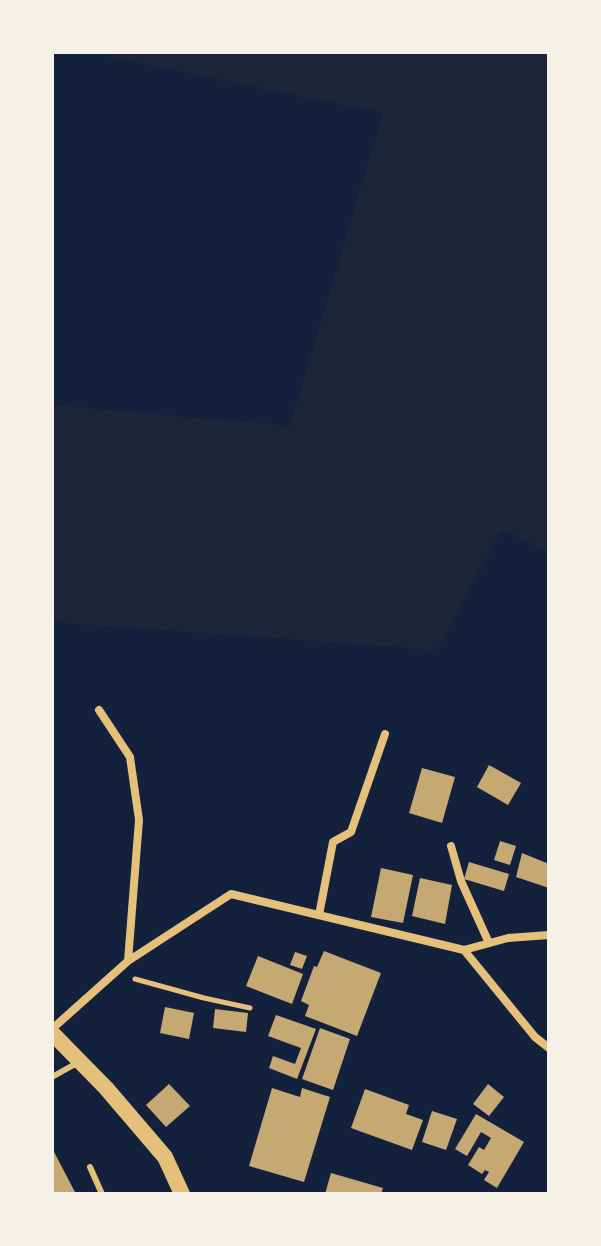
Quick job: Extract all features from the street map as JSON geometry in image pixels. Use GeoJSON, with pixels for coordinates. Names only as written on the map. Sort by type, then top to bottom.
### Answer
{"type":"FeatureCollection","features":[{"type":"Feature","properties":{"kind":"main road"},"geometry":{"type":"LineString","coordinates":[[52,1031],[165,1157],[182,1194]]}},
{"type":"Feature","properties":{"kind":"street"},"geometry":{"type":"LineString","coordinates":[[99,710],[130,757],[139,820],[128,961]]}},
{"type":"Feature","properties":{"kind":"street"},"geometry":{"type":"LineString","coordinates":[[319,915],[333,842],[351,832],[385,734]]}},
{"type":"Feature","properties":{"kind":"street"},"geometry":{"type":"LineString","coordinates":[[451,846],[461,881],[489,943]]}},
{"type":"Feature","properties":{"kind":"street"},"geometry":{"type":"LineString","coordinates":[[52,1031],[128,961],[231,894],[464,950],[508,938],[549,935]]}},
{"type":"Feature","properties":{"kind":"street"},"geometry":{"type":"LineString","coordinates":[[464,950],[535,1037],[549,1048]]}},
{"type":"Feature","properties":{"kind":"lane"},"geometry":{"type":"LineString","coordinates":[[52,1077],[80,1062]]}},
{"type":"Feature","properties":{"kind":"lane"},"geometry":{"type":"LineString","coordinates":[[90,1167],[102,1194]]}},
{"type":"Feature","properties":{"kind":"path"},"geometry":{"type":"LineString","coordinates":[[115,973],[250,1008]]}},
{"type":"Feature","properties":{"kind":"shaded area"},"geometry":{"type":"Polygon","coordinates":[[[111,52],[549,52],[549,553],[502,529],[437,650],[52,622],[52,405],[290,426],[383,113],[110,57],[111,52]]]}},
{"type":"Feature","properties":{"kind":"building"},"geometry":{"type":"Polygon","coordinates":[[[489,765],[521,783],[508,805],[477,787],[489,765]]]}},
{"type":"Feature","properties":{"kind":"building"},"geometry":{"type":"Polygon","coordinates":[[[422,768],[455,777],[442,823],[409,813],[422,768]]]}},
{"type":"Feature","properties":{"kind":"building"},"geometry":{"type":"Polygon","coordinates":[[[500,841],[516,846],[510,865],[494,860],[500,841]]]}},
{"type":"Feature","properties":{"kind":"building"},"geometry":{"type":"Polygon","coordinates":[[[522,853],[549,864],[549,888],[516,877],[522,853]]]}},
{"type":"Feature","properties":{"kind":"building"},"geometry":{"type":"Polygon","coordinates":[[[469,862],[509,874],[504,891],[464,879],[469,862]]]}},
{"type":"Feature","properties":{"kind":"building"},"geometry":{"type":"Polygon","coordinates":[[[381,868],[413,875],[403,923],[371,917],[381,868]]]}},
{"type":"Feature","properties":{"kind":"building"},"geometry":{"type":"Polygon","coordinates":[[[420,878],[452,885],[445,924],[412,916],[420,878]]]}},
{"type":"Feature","properties":{"kind":"building"},"geometry":{"type":"Polygon","coordinates":[[[324,951],[381,973],[357,1036],[305,1016],[309,1005],[301,1001],[314,966],[317,967],[324,951]]]}},
{"type":"Feature","properties":{"kind":"building"},"geometry":{"type":"Polygon","coordinates":[[[295,952],[307,956],[302,969],[290,965],[295,952]]]}},
{"type":"Feature","properties":{"kind":"building"},"geometry":{"type":"Polygon","coordinates":[[[258,956],[303,974],[292,1004],[246,986],[258,956]]]}},
{"type":"Feature","properties":{"kind":"building"},"geometry":{"type":"Polygon","coordinates":[[[165,1007],[194,1013],[189,1039],[160,1033],[165,1007]]]}},
{"type":"Feature","properties":{"kind":"building"},"geometry":{"type":"Polygon","coordinates":[[[215,1009],[248,1013],[246,1032],[213,1028],[215,1009]]]}},
{"type":"Feature","properties":{"kind":"building"},"geometry":{"type":"Polygon","coordinates":[[[276,1015],[316,1029],[297,1079],[269,1068],[273,1056],[295,1064],[301,1048],[268,1036],[276,1015]]]}},
{"type":"Feature","properties":{"kind":"building"},"geometry":{"type":"Polygon","coordinates":[[[320,1028],[350,1039],[333,1090],[302,1079],[320,1028]]]}},
{"type":"Feature","properties":{"kind":"building"},"geometry":{"type":"Polygon","coordinates":[[[169,1084],[190,1106],[166,1127],[146,1105],[169,1084]]]}},
{"type":"Feature","properties":{"kind":"building"},"geometry":{"type":"Polygon","coordinates":[[[488,1084],[504,1097],[489,1116],[473,1104],[488,1084]]]}},
{"type":"Feature","properties":{"kind":"building"},"geometry":{"type":"Polygon","coordinates":[[[272,1088],[300,1097],[302,1088],[330,1097],[304,1182],[249,1166],[272,1088]]]}},
{"type":"Feature","properties":{"kind":"building"},"geometry":{"type":"Polygon","coordinates":[[[365,1089],[409,1105],[406,1114],[423,1120],[412,1150],[351,1128],[365,1089]]]}},
{"type":"Feature","properties":{"kind":"building"},"geometry":{"type":"Polygon","coordinates":[[[432,1111],[457,1119],[446,1150],[422,1142],[432,1111]]]}},
{"type":"Feature","properties":{"kind":"building"},"geometry":{"type":"Polygon","coordinates":[[[476,1114],[524,1142],[497,1188],[484,1180],[489,1172],[485,1170],[482,1174],[468,1165],[479,1147],[484,1150],[491,1138],[481,1132],[467,1156],[455,1149],[476,1114]]]}},
{"type":"Feature","properties":{"kind":"building"},"geometry":{"type":"Polygon","coordinates":[[[52,1148],[76,1194],[52,1194],[52,1148]]]}},
{"type":"Feature","properties":{"kind":"building"},"geometry":{"type":"Polygon","coordinates":[[[331,1173],[383,1188],[381,1194],[325,1194],[331,1173]]]}}]}
